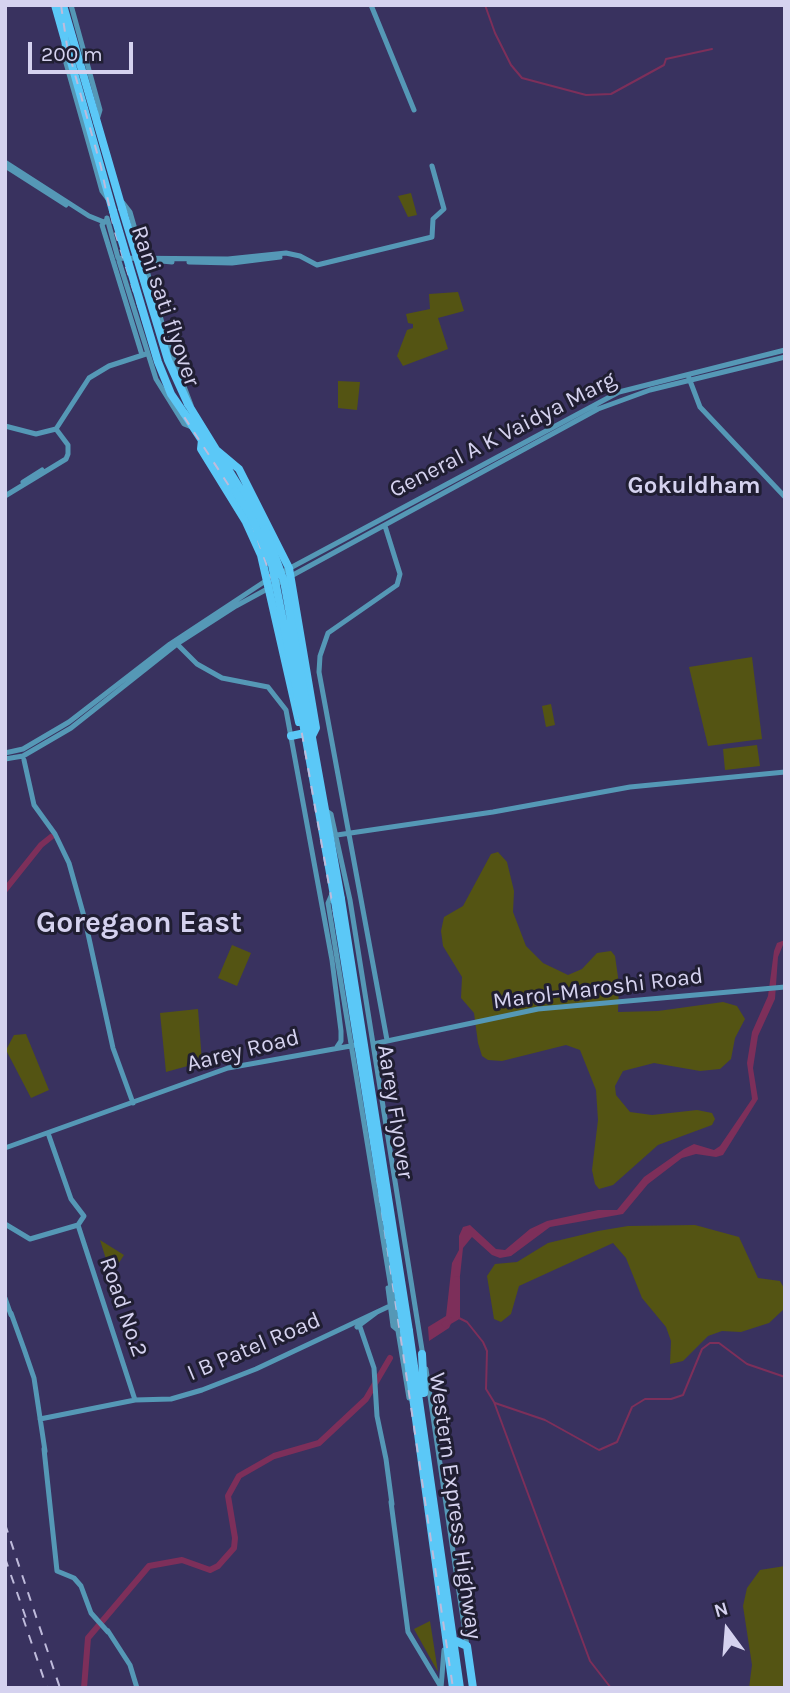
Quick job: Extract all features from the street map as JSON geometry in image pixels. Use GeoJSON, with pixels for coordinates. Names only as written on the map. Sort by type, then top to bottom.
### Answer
{"type":"FeatureCollection","features":[{"type":"Feature","properties":{"kind":"highway"},"geometry":{"type":"LineString","coordinates":[[55,5],[64,40],[72,53],[96,123],[111,211]]}},
{"type":"Feature","properties":{"kind":"highway"},"geometry":{"type":"LineString","coordinates":[[63,5],[75,86],[111,211]]}},
{"type":"Feature","properties":{"kind":"highway","name":"Rani sati flyover"},"geometry":{"type":"LineString","coordinates":[[111,211],[188,410]]}},
{"type":"Feature","properties":{"kind":"highway"},"geometry":{"type":"LineString","coordinates":[[188,410],[202,440],[265,529],[278,561],[333,891],[338,900]]}},
{"type":"Feature","properties":{"kind":"highway"},"geometry":{"type":"LineString","coordinates":[[197,427],[214,448],[238,489]]}},
{"type":"Feature","properties":{"kind":"highway"},"geometry":{"type":"LineString","coordinates":[[202,440],[201,450],[255,540],[269,583],[294,703],[307,732],[325,810],[338,900]]}},
{"type":"Feature","properties":{"kind":"highway"},"geometry":{"type":"LineString","coordinates":[[214,448],[239,469],[290,573],[316,728],[291,736]]}},
{"type":"Feature","properties":{"kind":"highway"},"geometry":{"type":"LineString","coordinates":[[278,629],[300,625]]}},
{"type":"Feature","properties":{"kind":"highway","name":"Aarey Flyover"},"geometry":{"type":"LineString","coordinates":[[338,900],[405,1334]]}},
{"type":"Feature","properties":{"kind":"highway","name":"Western Express Highway"},"geometry":{"type":"LineString","coordinates":[[405,1334],[423,1417],[456,1641],[460,1688]]}},
{"type":"Feature","properties":{"kind":"highway","name":"Western Express Highway"},"geometry":{"type":"LineString","coordinates":[[405,1334],[453,1688]]}},
{"type":"Feature","properties":{"kind":"highway"},"geometry":{"type":"LineString","coordinates":[[422,1354],[426,1410],[423,1417]]}},
{"type":"Feature","properties":{"kind":"highway"},"geometry":{"type":"LineString","coordinates":[[456,1641],[467,1646],[473,1688]]}},
{"type":"Feature","properties":{"kind":"street"},"geometry":{"type":"LineString","coordinates":[[71,5],[100,110],[96,123]]}},
{"type":"Feature","properties":{"kind":"street"},"geometry":{"type":"LineString","coordinates":[[369,5],[414,110]]}},
{"type":"Feature","properties":{"kind":"street"},"geometry":{"type":"LineString","coordinates":[[64,40],[64,55],[75,86]]}},
{"type":"Feature","properties":{"kind":"street"},"geometry":{"type":"LineString","coordinates":[[5,164],[67,203],[130,212],[188,410]]}},
{"type":"Feature","properties":{"kind":"street"},"geometry":{"type":"LineString","coordinates":[[111,211],[118,258],[203,261],[290,254],[317,265],[353,259],[429,238],[433,219],[444,209],[432,166]]}},
{"type":"Feature","properties":{"kind":"street"},"geometry":{"type":"LineString","coordinates":[[111,211],[116,262],[145,354],[167,401],[184,424],[197,427]]}},
{"type":"Feature","properties":{"kind":"street"},"geometry":{"type":"LineString","coordinates":[[116,262],[143,257]]}},
{"type":"Feature","properties":{"kind":"street","name":"General A K Vaidya Marg"},"geometry":{"type":"LineString","coordinates":[[290,573],[384,526],[622,398],[689,376],[785,350]]}},
{"type":"Feature","properties":{"kind":"street"},"geometry":{"type":"LineString","coordinates":[[5,426],[36,434],[56,429],[89,378],[109,366],[145,354]]}},
{"type":"Feature","properties":{"kind":"street","name":"General A K Vaidya Marg"},"geometry":{"type":"LineString","coordinates":[[290,573],[596,403],[638,386],[785,357]]}},
{"type":"Feature","properties":{"kind":"street"},"geometry":{"type":"LineString","coordinates":[[689,376],[700,407],[785,497]]}},
{"type":"Feature","properties":{"kind":"street"},"geometry":{"type":"LineString","coordinates":[[5,494],[68,454],[68,445],[56,429]]}},
{"type":"Feature","properties":{"kind":"street"},"geometry":{"type":"LineString","coordinates":[[384,526],[400,574],[397,585],[328,633],[318,672],[387,1040]]}},
{"type":"Feature","properties":{"kind":"street"},"geometry":{"type":"LineString","coordinates":[[81,716],[174,640],[290,573]]}},
{"type":"Feature","properties":{"kind":"street"},"geometry":{"type":"LineString","coordinates":[[5,759],[23,759],[177,645],[269,583]]}},
{"type":"Feature","properties":{"kind":"street"},"geometry":{"type":"LineString","coordinates":[[177,645],[197,664],[222,678],[268,687],[286,710],[332,960],[341,1031],[341,1041],[337,1047]]}},
{"type":"Feature","properties":{"kind":"street"},"geometry":{"type":"LineString","coordinates":[[5,753],[23,759]]}},
{"type":"Feature","properties":{"kind":"street"},"geometry":{"type":"LineString","coordinates":[[23,759],[31,795],[69,863],[85,920],[113,1048],[132,1101]]}},
{"type":"Feature","properties":{"kind":"street"},"geometry":{"type":"LineString","coordinates":[[337,835],[493,812],[630,787],[785,772]]}},
{"type":"Feature","properties":{"kind":"street"},"geometry":{"type":"LineString","coordinates":[[325,810],[331,814],[337,835],[373,1044],[422,1354],[429,1382],[467,1646]]}},
{"type":"Feature","properties":{"kind":"street"},"geometry":{"type":"LineString","coordinates":[[333,891],[328,903],[370,1147],[392,1305],[405,1334],[445,1654],[442,1687]]}},
{"type":"Feature","properties":{"kind":"street","name":"Marol-Maroshi Road"},"geometry":{"type":"LineString","coordinates":[[353,1046],[538,1009],[785,987]]}},
{"type":"Feature","properties":{"kind":"street"},"geometry":{"type":"LineString","coordinates":[[341,1031],[347,1019]]}},
{"type":"Feature","properties":{"kind":"street","name":"Aarey Road"},"geometry":{"type":"LineString","coordinates":[[5,1148],[228,1068],[353,1046]]}},
{"type":"Feature","properties":{"kind":"street"},"geometry":{"type":"LineString","coordinates":[[5,1224],[30,1240],[78,1225],[84,1216],[71,1199],[48,1133]]}},
{"type":"Feature","properties":{"kind":"street"},"geometry":{"type":"LineString","coordinates":[[370,1147],[388,1144]]}},
{"type":"Feature","properties":{"kind":"street","name":"Road No.2"},"geometry":{"type":"LineString","coordinates":[[78,1225],[135,1400]]}},
{"type":"Feature","properties":{"kind":"street"},"geometry":{"type":"LineString","coordinates":[[5,1298],[19,1332],[33,1380],[44,1449],[57,1572],[74,1578],[81,1586],[91,1612],[131,1667],[139,1688]]}},
{"type":"Feature","properties":{"kind":"street","name":"I B Patel Road"},"geometry":{"type":"LineString","coordinates":[[40,1419],[135,1400],[171,1399],[215,1386],[357,1324],[392,1305]]}},
{"type":"Feature","properties":{"kind":"street"},"geometry":{"type":"LineString","coordinates":[[357,1324],[374,1375],[396,1552],[410,1632],[442,1687]]}},
{"type":"Feature","properties":{"kind":"shaded area"},"geometry":{"type":"Polygon","coordinates":[[[411,193],[417,215],[408,217],[398,196],[411,193]]]}},
{"type":"Feature","properties":{"kind":"shaded area"},"geometry":{"type":"Polygon","coordinates":[[[458,292],[464,311],[438,318],[448,349],[403,366],[397,356],[407,330],[413,328],[413,324],[408,323],[406,314],[430,309],[429,294],[458,292]]]}},
{"type":"Feature","properties":{"kind":"shaded area"},"geometry":{"type":"Polygon","coordinates":[[[338,381],[360,382],[357,410],[338,408],[338,381]]]}},
{"type":"Feature","properties":{"kind":"shaded area"},"geometry":{"type":"Polygon","coordinates":[[[752,657],[762,739],[708,746],[689,667],[752,657]]]}},
{"type":"Feature","properties":{"kind":"shaded area"},"geometry":{"type":"Polygon","coordinates":[[[551,704],[555,725],[546,727],[542,706],[551,704]]]}},
{"type":"Feature","properties":{"kind":"shaded area"},"geometry":{"type":"Polygon","coordinates":[[[757,745],[760,766],[725,770],[723,749],[757,745]]]}},
{"type":"Feature","properties":{"kind":"shaded area"},"geometry":{"type":"Polygon","coordinates":[[[498,852],[507,862],[514,891],[513,912],[526,946],[543,963],[568,975],[582,969],[597,953],[611,951],[615,956],[619,984],[618,1012],[658,1011],[723,1002],[737,1006],[745,1019],[735,1038],[731,1059],[720,1069],[700,1071],[654,1063],[623,1071],[615,1086],[616,1095],[630,1112],[652,1115],[697,1110],[712,1113],[715,1119],[712,1125],[658,1145],[613,1185],[599,1189],[595,1184],[592,1170],[598,1120],[596,1090],[580,1050],[566,1045],[502,1061],[488,1060],[482,1056],[474,1013],[461,998],[462,977],[443,946],[441,931],[444,917],[463,906],[491,854],[498,852]]]}},
{"type":"Feature","properties":{"kind":"shaded area"},"geometry":{"type":"Polygon","coordinates":[[[785,940],[778,957],[775,999],[758,1036],[753,1068],[758,1099],[723,1155],[716,1157],[696,1154],[682,1158],[648,1184],[623,1214],[550,1227],[511,1256],[500,1258],[492,1255],[472,1237],[463,1248],[456,1313],[449,1328],[429,1341],[428,1327],[446,1316],[452,1263],[459,1250],[459,1236],[463,1227],[470,1225],[496,1249],[505,1250],[530,1229],[547,1221],[598,1210],[617,1210],[644,1177],[694,1144],[714,1150],[720,1146],[752,1099],[747,1063],[752,1032],[768,996],[774,951],[777,943],[785,940]]]}},
{"type":"Feature","properties":{"kind":"shaded area"},"geometry":{"type":"Polygon","coordinates":[[[232,945],[251,953],[237,986],[218,978],[232,945]]]}},
{"type":"Feature","properties":{"kind":"shaded area"},"geometry":{"type":"Polygon","coordinates":[[[198,1009],[202,1062],[166,1072],[160,1013],[198,1009]]]}},
{"type":"Feature","properties":{"kind":"shaded area"},"geometry":{"type":"Polygon","coordinates":[[[26,1034],[49,1090],[31,1098],[6,1050],[14,1035],[26,1034]]]}},
{"type":"Feature","properties":{"kind":"shaded area"},"geometry":{"type":"Polygon","coordinates":[[[695,1225],[739,1237],[758,1278],[780,1281],[785,1290],[784,1309],[769,1323],[741,1332],[722,1331],[708,1336],[683,1361],[670,1364],[671,1341],[666,1327],[642,1298],[626,1258],[613,1243],[519,1286],[511,1314],[501,1322],[494,1319],[487,1276],[495,1264],[517,1262],[548,1243],[598,1231],[628,1226],[695,1225]]]}},
{"type":"Feature","properties":{"kind":"shaded area"},"geometry":{"type":"Polygon","coordinates":[[[100,1240],[124,1255],[111,1275],[100,1240]]]}},
{"type":"Feature","properties":{"kind":"shaded area"},"geometry":{"type":"Polygon","coordinates":[[[785,1566],[785,1688],[749,1688],[752,1665],[743,1606],[747,1588],[760,1570],[785,1566]]]}},
{"type":"Feature","properties":{"kind":"shaded area"},"geometry":{"type":"Polygon","coordinates":[[[430,1621],[438,1672],[414,1629],[430,1621]]]}},
{"type":"Feature","properties":{"kind":"waterway"},"geometry":{"type":"LineString","coordinates":[[485,5],[511,65],[522,78],[586,95],[611,94],[664,65],[666,59],[712,49]]}},
{"type":"Feature","properties":{"kind":"waterway"},"geometry":{"type":"LineString","coordinates":[[5,890],[41,845],[51,837]]}},
{"type":"Feature","properties":{"kind":"waterway"},"geometry":{"type":"LineString","coordinates":[[445,1324],[457,1317],[457,1279]]}},
{"type":"Feature","properties":{"kind":"waterway"},"geometry":{"type":"LineString","coordinates":[[457,1317],[467,1322],[487,1351],[486,1389],[494,1402],[590,1661],[611,1688]]}},
{"type":"Feature","properties":{"kind":"waterway"},"geometry":{"type":"LineString","coordinates":[[495,1403],[545,1420],[599,1450],[617,1442],[632,1407],[645,1399],[671,1399],[683,1395],[702,1349],[710,1343],[719,1343],[747,1364],[785,1377]]}},
{"type":"Feature","properties":{"kind":"waterway"},"geometry":{"type":"LineString","coordinates":[[84,1688],[88,1638],[149,1566],[182,1560],[210,1570],[218,1566],[234,1548],[235,1538],[228,1496],[239,1476],[274,1456],[319,1443],[366,1399],[390,1358]]}},
{"type":"Feature","properties":{"kind":"railway"},"geometry":{"type":"LineString","coordinates":[[61,5],[67,46],[101,167],[114,229],[157,365],[177,406],[250,518],[277,594],[354,1025],[453,1688]]}},
{"type":"Feature","properties":{"kind":"railway"},"geometry":{"type":"LineString","coordinates":[[5,1524],[60,1688]]}},
{"type":"Feature","properties":{"kind":"railway"},"geometry":{"type":"LineString","coordinates":[[5,1558],[28,1624]]}},
{"type":"Feature","properties":{"kind":"railway"},"geometry":{"type":"LineString","coordinates":[[23,1618],[47,1688]]}},
{"type":"Feature","properties":{"kind":"district","name":"Gokuldham"},"geometry":{"type":"Point","coordinates":[694,486]}},
{"type":"Feature","properties":{"kind":"district","name":"Goregaon East"},"geometry":{"type":"Point","coordinates":[139,923]}}]}
